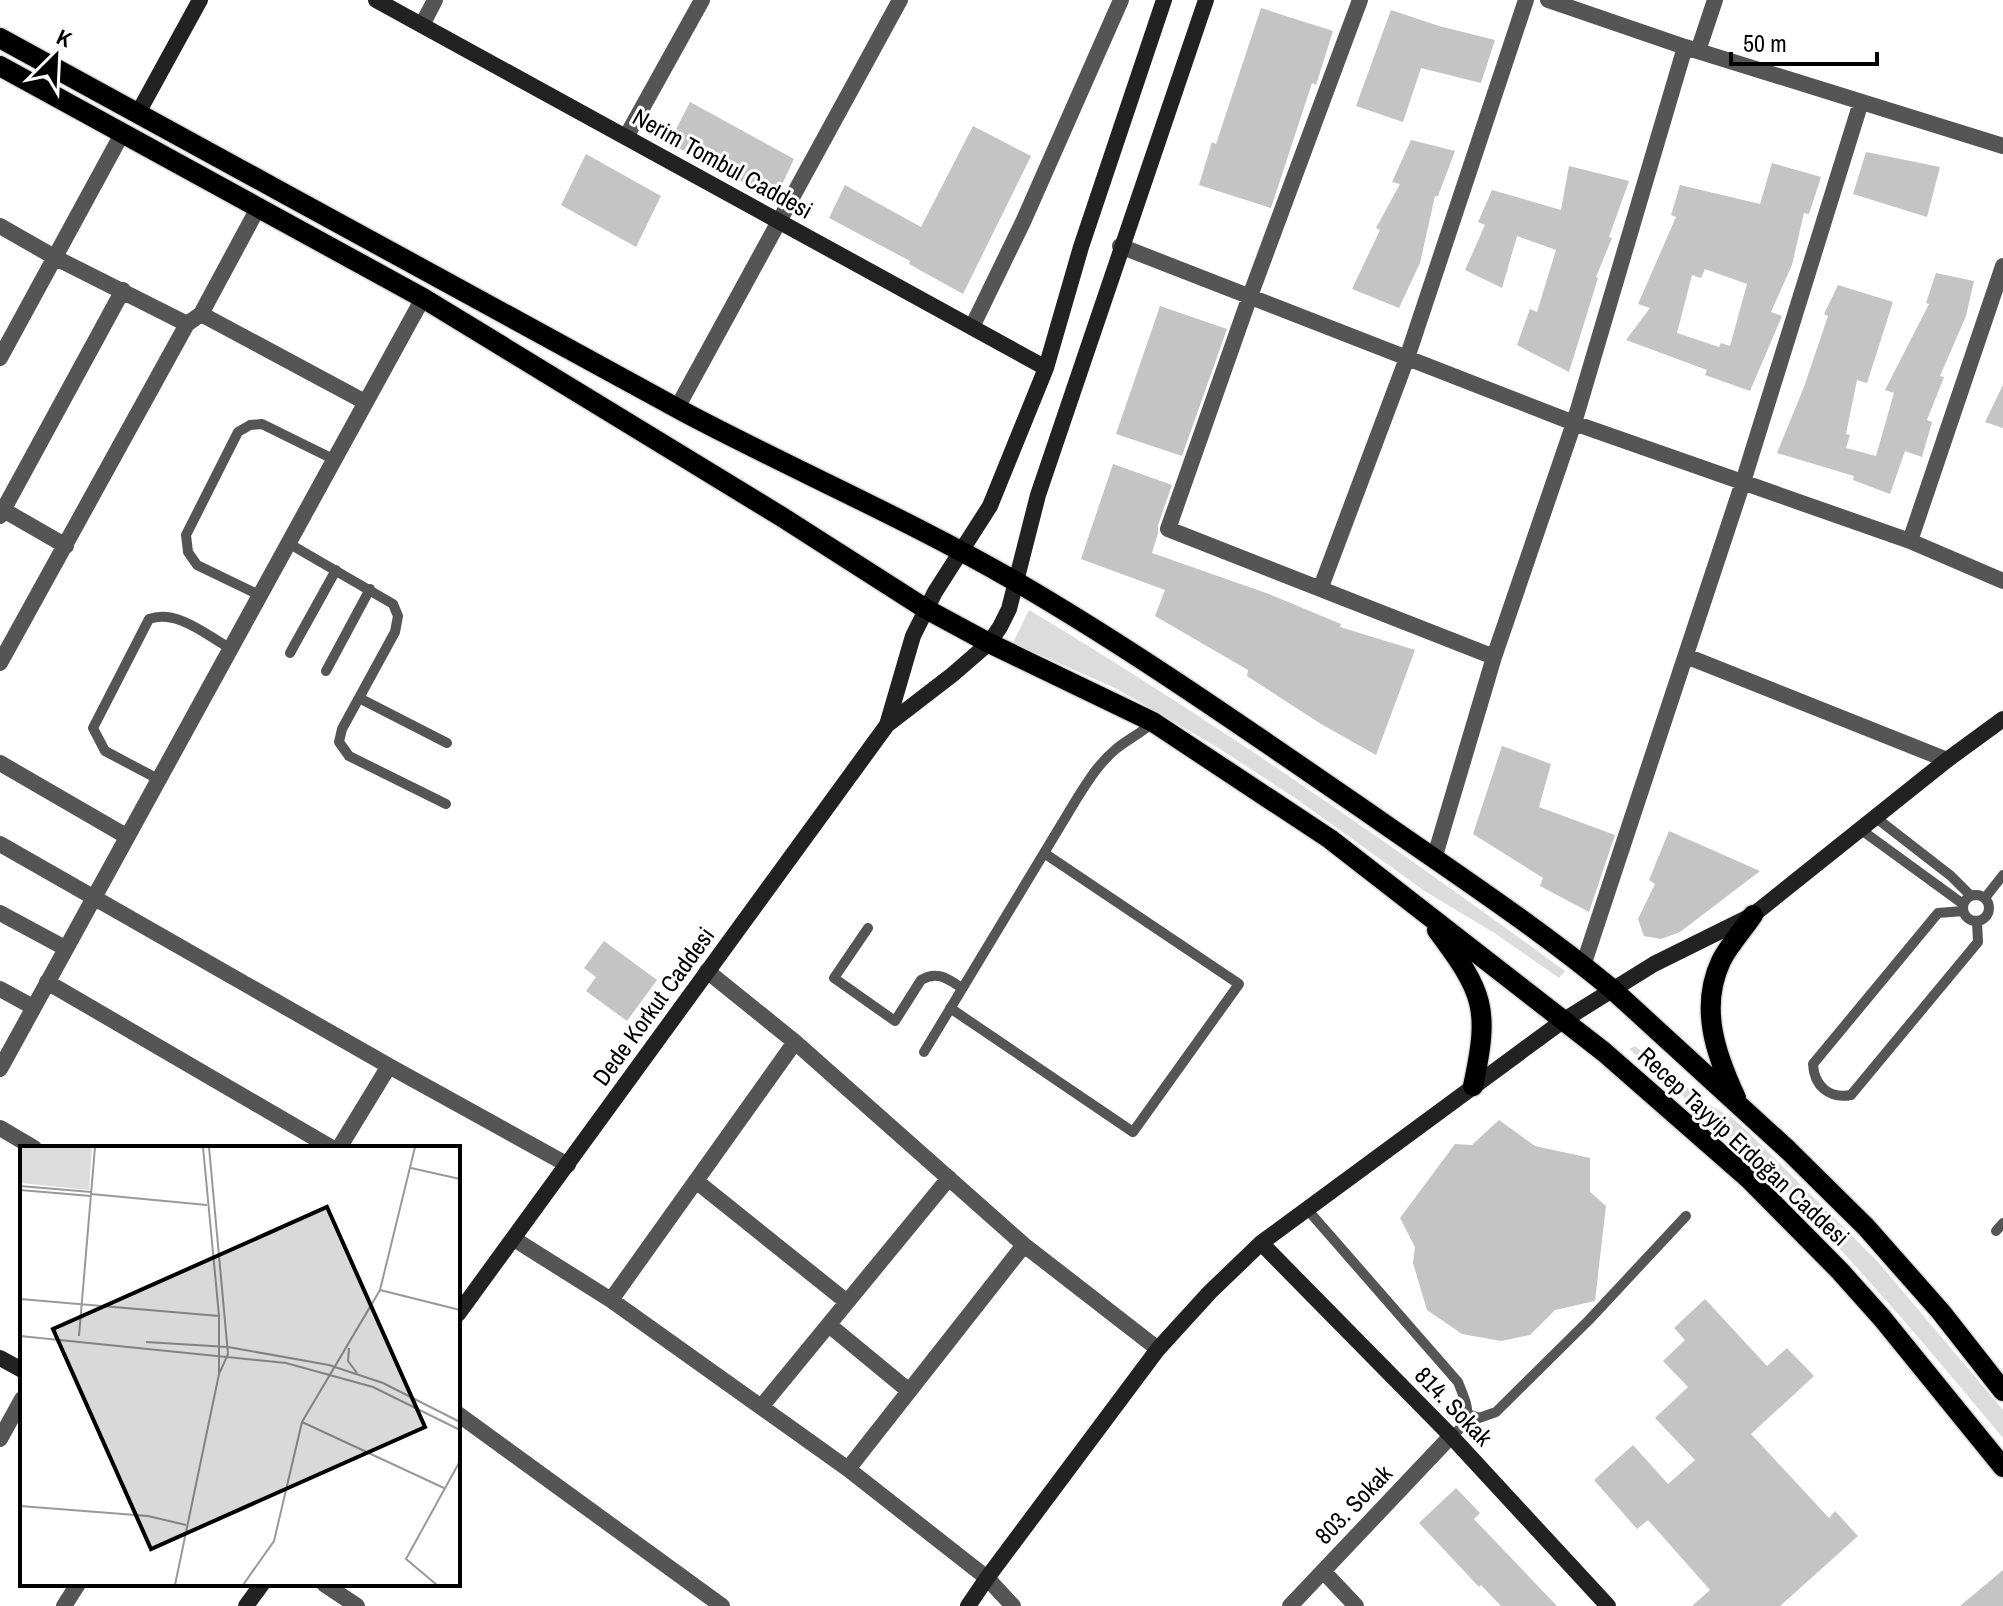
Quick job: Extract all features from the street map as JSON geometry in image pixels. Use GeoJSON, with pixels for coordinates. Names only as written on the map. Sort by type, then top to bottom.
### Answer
{"type":"FeatureCollection","features":[{"type":"Feature","properties":{"kind":"main road","name":"Recep Tayyip Erdoğan Caddesi"},"geometry":{"type":"LineString","coordinates":[[0,38],[677,408],[1017,582],[1249,731],[1434,859],[1612,989],[1788,1150],[1866,1227],[1941,1312],[2003,1391]]}},
{"type":"Feature","properties":{"kind":"main road","name":"Recep Tayyip Erdoğan Caddesi"},"geometry":{"type":"LineString","coordinates":[[0,66],[423,298],[782,517],[926,609],[1153,722],[1330,839],[1564,1020],[1688,1125],[1792,1222],[1882,1318],[2003,1467]]}},
{"type":"Feature","properties":{"kind":"main road"},"geometry":{"type":"LineString","coordinates":[[1421,908],[1468,971],[1482,1010],[1483,1041],[1473,1086]]}},
{"type":"Feature","properties":{"kind":"main road"},"geometry":{"type":"LineString","coordinates":[[1741,1109],[1710,1031],[1712,993],[1721,961],[1753,915]]}},
{"type":"Feature","properties":{"kind":"street"},"geometry":{"type":"LineString","coordinates":[[138,113],[200,0]]}},
{"type":"Feature","properties":{"kind":"street","name":"Nerim Tombul Caddesi"},"geometry":{"type":"LineString","coordinates":[[376,0],[1046,368]]}},
{"type":"Feature","properties":{"kind":"street"},"geometry":{"type":"LineString","coordinates":[[422,25],[435,0]]}},
{"type":"Feature","properties":{"kind":"street"},"geometry":{"type":"LineString","coordinates":[[626,137],[702,0]]}},
{"type":"Feature","properties":{"kind":"street"},"geometry":{"type":"LineString","coordinates":[[677,408],[900,0]]}},
{"type":"Feature","properties":{"kind":"street"},"geometry":{"type":"LineString","coordinates":[[972,327],[1023,222],[1121,0]]}},
{"type":"Feature","properties":{"kind":"street"},"geometry":{"type":"LineString","coordinates":[[989,643],[1005,618],[1038,495],[1206,0]]}},
{"type":"Feature","properties":{"kind":"street"},"geometry":{"type":"LineString","coordinates":[[1360,0],[1250,296],[1168,529],[1494,657]]}},
{"type":"Feature","properties":{"kind":"street"},"geometry":{"type":"LineString","coordinates":[[1321,587],[1407,358],[1526,0]]}},
{"type":"Feature","properties":{"kind":"street"},"geometry":{"type":"LineString","coordinates":[[1548,0],[1691,49],[2003,146]]}},
{"type":"Feature","properties":{"kind":"street"},"geometry":{"type":"LineString","coordinates":[[1434,859],[1494,657],[1574,423],[1691,49],[1715,0]]}},
{"type":"Feature","properties":{"kind":"street","name":"Dede Korkut Caddesi"},"geometry":{"type":"LineString","coordinates":[[887,725],[913,636],[926,609],[990,506],[1046,368],[1081,247],[1162,1]]}},
{"type":"Feature","properties":{"kind":"street"},"geometry":{"type":"LineString","coordinates":[[1583,966],[1743,482],[1861,102]]}},
{"type":"Feature","properties":{"kind":"street"},"geometry":{"type":"LineString","coordinates":[[0,358],[123,132]]}},
{"type":"Feature","properties":{"kind":"street"},"geometry":{"type":"LineString","coordinates":[[0,663],[258,208]]}},
{"type":"Feature","properties":{"kind":"street"},"geometry":{"type":"LineString","coordinates":[[0,226],[56,258],[194,319],[365,402]]}},
{"type":"Feature","properties":{"kind":"street"},"geometry":{"type":"LineString","coordinates":[[1120,246],[1574,423],[1910,541],[2003,581]]}},
{"type":"Feature","properties":{"kind":"street"},"geometry":{"type":"LineString","coordinates":[[1910,541],[2003,266]]}},
{"type":"Feature","properties":{"kind":"street"},"geometry":{"type":"LineString","coordinates":[[66,546],[1,511],[123,290]]}},
{"type":"Feature","properties":{"kind":"street"},"geometry":{"type":"LineString","coordinates":[[0,1069],[423,298]]}},
{"type":"Feature","properties":{"kind":"street","name":"Dede Korkut Caddesi"},"geometry":{"type":"LineString","coordinates":[[460,1311],[887,725],[989,643]]}},
{"type":"Feature","properties":{"kind":"street"},"geometry":{"type":"LineString","coordinates":[[1686,656],[1947,760]]}},
{"type":"Feature","properties":{"kind":"street"},"geometry":{"type":"LineString","coordinates":[[968,1606],[1158,1349],[1261,1243],[1564,1020],[1654,964],[1753,915],[2003,719]]}},
{"type":"Feature","properties":{"kind":"street"},"geometry":{"type":"LineString","coordinates":[[0,763],[126,836]]}},
{"type":"Feature","properties":{"kind":"street"},"geometry":{"type":"LineString","coordinates":[[0,844],[568,1165]]}},
{"type":"Feature","properties":{"kind":"street"},"geometry":{"type":"LineString","coordinates":[[0,913],[65,948]]}},
{"type":"Feature","properties":{"kind":"street"},"geometry":{"type":"LineString","coordinates":[[707,971],[795,1042],[1024,1245],[1158,1349]]}},
{"type":"Feature","properties":{"kind":"street"},"geometry":{"type":"LineString","coordinates":[[47,982],[329,1146]]}},
{"type":"Feature","properties":{"kind":"street"},"geometry":{"type":"LineString","coordinates":[[0,989],[33,1007]]}},
{"type":"Feature","properties":{"kind":"street"},"geometry":{"type":"LineString","coordinates":[[611,1300],[795,1042]]}},
{"type":"Feature","properties":{"kind":"street"},"geometry":{"type":"LineString","coordinates":[[340,1146],[389,1066]]}},
{"type":"Feature","properties":{"kind":"street"},"geometry":{"type":"LineString","coordinates":[[0,1128],[31,1146]]}},
{"type":"Feature","properties":{"kind":"street"},"geometry":{"type":"LineString","coordinates":[[761,1407],[949,1178]]}},
{"type":"Feature","properties":{"kind":"street"},"geometry":{"type":"LineString","coordinates":[[696,1181],[847,1302]]}},
{"type":"Feature","properties":{"kind":"street"},"geometry":{"type":"LineString","coordinates":[[514,1239],[611,1300],[848,1469],[987,1578],[1013,1606]]}},
{"type":"Feature","properties":{"kind":"street","name":"814. Sokak"},"geometry":{"type":"LineString","coordinates":[[1261,1243],[1451,1436],[1608,1606]]}},
{"type":"Feature","properties":{"kind":"street"},"geometry":{"type":"LineString","coordinates":[[848,1469],[1024,1245]]}},
{"type":"Feature","properties":{"kind":"street"},"geometry":{"type":"LineString","coordinates":[[829,1325],[909,1391]]}},
{"type":"Feature","properties":{"kind":"street"},"geometry":{"type":"LineString","coordinates":[[0,1358],[20,1369]]}},
{"type":"Feature","properties":{"kind":"street"},"geometry":{"type":"LineString","coordinates":[[0,1439],[20,1403]]}},
{"type":"Feature","properties":{"kind":"street"},"geometry":{"type":"LineString","coordinates":[[460,1415],[722,1606]]}},
{"type":"Feature","properties":{"kind":"street","name":"803. Sokak"},"geometry":{"type":"LineString","coordinates":[[1290,1606],[1451,1436]]}},
{"type":"Feature","properties":{"kind":"street"},"geometry":{"type":"LineString","coordinates":[[1323,1571],[1356,1606]]}},
{"type":"Feature","properties":{"kind":"street"},"geometry":{"type":"LineString","coordinates":[[64,1606],[77,1586]]}},
{"type":"Feature","properties":{"kind":"street"},"geometry":{"type":"LineString","coordinates":[[246,1606],[261,1586]]}},
{"type":"Feature","properties":{"kind":"street"},"geometry":{"type":"LineString","coordinates":[[327,1586],[357,1606]]}},
{"type":"Feature","properties":{"kind":"lane"},"geometry":{"type":"LineString","coordinates":[[259,595],[197,565],[188,552],[186,535],[238,432],[250,425],[262,424],[333,459]]}},
{"type":"Feature","properties":{"kind":"lane"},"geometry":{"type":"LineString","coordinates":[[288,543],[393,604],[398,616],[395,632],[342,729],[339,742],[349,756],[446,804]]}},
{"type":"Feature","properties":{"kind":"lane"},"geometry":{"type":"LineString","coordinates":[[290,653],[336,570]]}},
{"type":"Feature","properties":{"kind":"lane"},"geometry":{"type":"LineString","coordinates":[[326,671],[370,589]]}},
{"type":"Feature","properties":{"kind":"lane"},"geometry":{"type":"LineString","coordinates":[[158,779],[105,751],[93,728],[149,619],[159,615],[172,616],[230,648]]}},
{"type":"Feature","properties":{"kind":"lane"},"geometry":{"type":"LineString","coordinates":[[359,698],[447,743]]}},
{"type":"Feature","properties":{"kind":"lane"},"geometry":{"type":"LineString","coordinates":[[924,1052],[1098,766],[1153,722]]}},
{"type":"Feature","properties":{"kind":"lane"},"geometry":{"type":"LineString","coordinates":[[1875,817],[1951,876],[1971,920],[1977,922],[1988,916],[1985,898]]}},
{"type":"Feature","properties":{"kind":"lane"},"geometry":{"type":"LineString","coordinates":[[1860,829],[1966,904]]}},
{"type":"Feature","properties":{"kind":"lane"},"geometry":{"type":"LineString","coordinates":[[950,1008],[1133,1132],[1239,984],[1044,853]]}},
{"type":"Feature","properties":{"kind":"lane"},"geometry":{"type":"LineString","coordinates":[[1977,922],[1978,942],[1851,1095],[1837,1096],[1824,1090],[1815,1078],[1813,1064],[1938,913],[1985,898],[2003,875]]}},
{"type":"Feature","properties":{"kind":"lane"},"geometry":{"type":"LineString","coordinates":[[868,928],[834,978],[895,1021],[926,977],[942,976],[962,988]]}},
{"type":"Feature","properties":{"kind":"lane"},"geometry":{"type":"LineString","coordinates":[[1306,1208],[1458,1382],[1468,1414],[1462,1426],[1451,1436]]}},
{"type":"Feature","properties":{"kind":"lane"},"geometry":{"type":"LineString","coordinates":[[1468,1414],[1479,1418],[1496,1412],[1589,1320],[1686,1216]]}},
{"type":"Feature","properties":{"kind":"shaded area"},"geometry":{"type":"Polygon","coordinates":[[[1029,610],[1301,784],[1565,971],[1559,978],[1496,934],[1426,892],[1298,800],[1217,747],[1117,689],[1013,643],[1029,610]]]}},
{"type":"Feature","properties":{"kind":"shaded area"},"geometry":{"type":"Polygon","coordinates":[[[1635,1046],[1746,1130],[1878,1262],[2003,1410],[2003,1438],[1833,1242],[1738,1145],[1629,1049],[1635,1046]]]}},
{"type":"Feature","properties":{"kind":"building"},"geometry":{"type":"Polygon","coordinates":[[[1261,8],[1333,31],[1316,85],[1312,83],[1271,208],[1199,185],[1212,142],[1216,144],[1261,8]]]}},
{"type":"Feature","properties":{"kind":"building"},"geometry":{"type":"Polygon","coordinates":[[[1391,10],[1495,40],[1481,83],[1421,68],[1403,122],[1356,106],[1391,10]]]}},
{"type":"Feature","properties":{"kind":"building"},"geometry":{"type":"Polygon","coordinates":[[[690,102],[794,159],[775,199],[669,143],[690,102]]]}},
{"type":"Feature","properties":{"kind":"building"},"geometry":{"type":"Polygon","coordinates":[[[973,126],[1031,156],[963,294],[909,264],[910,261],[829,218],[845,185],[921,227],[973,126]]]}},
{"type":"Feature","properties":{"kind":"building"},"geometry":{"type":"Polygon","coordinates":[[[1411,140],[1455,151],[1438,196],[1435,196],[1420,263],[1399,308],[1352,289],[1380,230],[1376,228],[1400,184],[1392,182],[1411,140]]]}},
{"type":"Feature","properties":{"kind":"building"},"geometry":{"type":"Polygon","coordinates":[[[1866,152],[1940,167],[1927,217],[1853,194],[1866,152]]]}},
{"type":"Feature","properties":{"kind":"building"},"geometry":{"type":"Polygon","coordinates":[[[586,154],[661,196],[636,247],[561,205],[586,154]]]}},
{"type":"Feature","properties":{"kind":"building"},"geometry":{"type":"Polygon","coordinates":[[[1772,163],[1821,177],[1809,214],[1804,213],[1792,265],[1771,312],[1782,316],[1750,391],[1705,375],[1707,370],[1626,340],[1650,308],[1638,304],[1676,217],[1671,215],[1680,185],[1760,204],[1772,163]],[[1705,269],[1701,278],[1692,275],[1677,333],[1719,347],[1721,343],[1730,346],[1747,284],[1705,269]]]}},
{"type":"Feature","properties":{"kind":"building"},"geometry":{"type":"Polygon","coordinates":[[[1569,166],[1629,181],[1609,237],[1612,238],[1596,277],[1569,372],[1517,345],[1530,309],[1537,312],[1556,250],[1517,236],[1502,288],[1465,270],[1485,225],[1478,222],[1492,190],[1561,210],[1569,166]]]}},
{"type":"Feature","properties":{"kind":"building"},"geometry":{"type":"Polygon","coordinates":[[[1936,273],[1974,281],[1966,316],[1940,376],[1944,377],[1927,420],[1932,422],[1922,457],[1905,451],[1890,494],[1853,480],[1854,476],[1777,453],[1804,387],[1828,316],[1824,314],[1838,285],[1893,302],[1867,383],[1857,380],[1846,434],[1850,435],[1846,448],[1876,456],[1894,393],[1885,390],[1929,304],[1926,303],[1936,273]]]}},
{"type":"Feature","properties":{"kind":"building"},"geometry":{"type":"Polygon","coordinates":[[[1160,306],[1227,329],[1182,456],[1116,434],[1160,306]]]}},
{"type":"Feature","properties":{"kind":"building"},"geometry":{"type":"Polygon","coordinates":[[[2003,385],[2003,428],[1985,422],[2003,385]]]}},
{"type":"Feature","properties":{"kind":"building"},"geometry":{"type":"Polygon","coordinates":[[[1113,464],[1172,485],[1152,553],[1269,594],[1341,624],[1340,627],[1415,650],[1376,755],[1247,676],[1248,670],[1155,616],[1165,590],[1081,559],[1113,464]]]}},
{"type":"Feature","properties":{"kind":"building"},"geometry":{"type":"Polygon","coordinates":[[[1502,746],[1551,764],[1539,807],[1615,835],[1589,912],[1540,886],[1543,878],[1473,834],[1502,746]]]}},
{"type":"Feature","properties":{"kind":"building"},"geometry":{"type":"Polygon","coordinates":[[[1669,831],[1760,871],[1680,932],[1661,939],[1644,936],[1638,919],[1655,884],[1649,880],[1669,831]]]}},
{"type":"Feature","properties":{"kind":"building"},"geometry":{"type":"Polygon","coordinates":[[[604,941],[657,980],[627,1021],[586,991],[596,977],[584,968],[604,941]]]}},
{"type":"Feature","properties":{"kind":"building"},"geometry":{"type":"Polygon","coordinates":[[[1499,1120],[1535,1146],[1590,1158],[1590,1192],[1606,1206],[1595,1301],[1555,1310],[1530,1335],[1501,1341],[1462,1334],[1427,1310],[1413,1263],[1415,1247],[1400,1218],[1455,1144],[1472,1145],[1499,1120]]]}},
{"type":"Feature","properties":{"kind":"building"},"geometry":{"type":"Polygon","coordinates":[[[1705,1299],[1767,1366],[1787,1348],[1814,1376],[1751,1434],[1829,1518],[1835,1511],[1858,1536],[1780,1606],[1692,1606],[1710,1590],[1648,1520],[1637,1529],[1594,1480],[1633,1445],[1668,1484],[1695,1460],[1655,1418],[1688,1387],[1663,1361],[1685,1340],[1674,1328],[1705,1299]]]}},
{"type":"Feature","properties":{"kind":"building"},"geometry":{"type":"Polygon","coordinates":[[[1456,1488],[1480,1513],[1474,1519],[1557,1606],[1501,1606],[1419,1523],[1456,1488]]]}},
{"type":"Feature","properties":{"kind":"building"},"geometry":{"type":"Polygon","coordinates":[[[2003,1570],[2003,1606],[1960,1606],[2003,1570]]]}}]}
